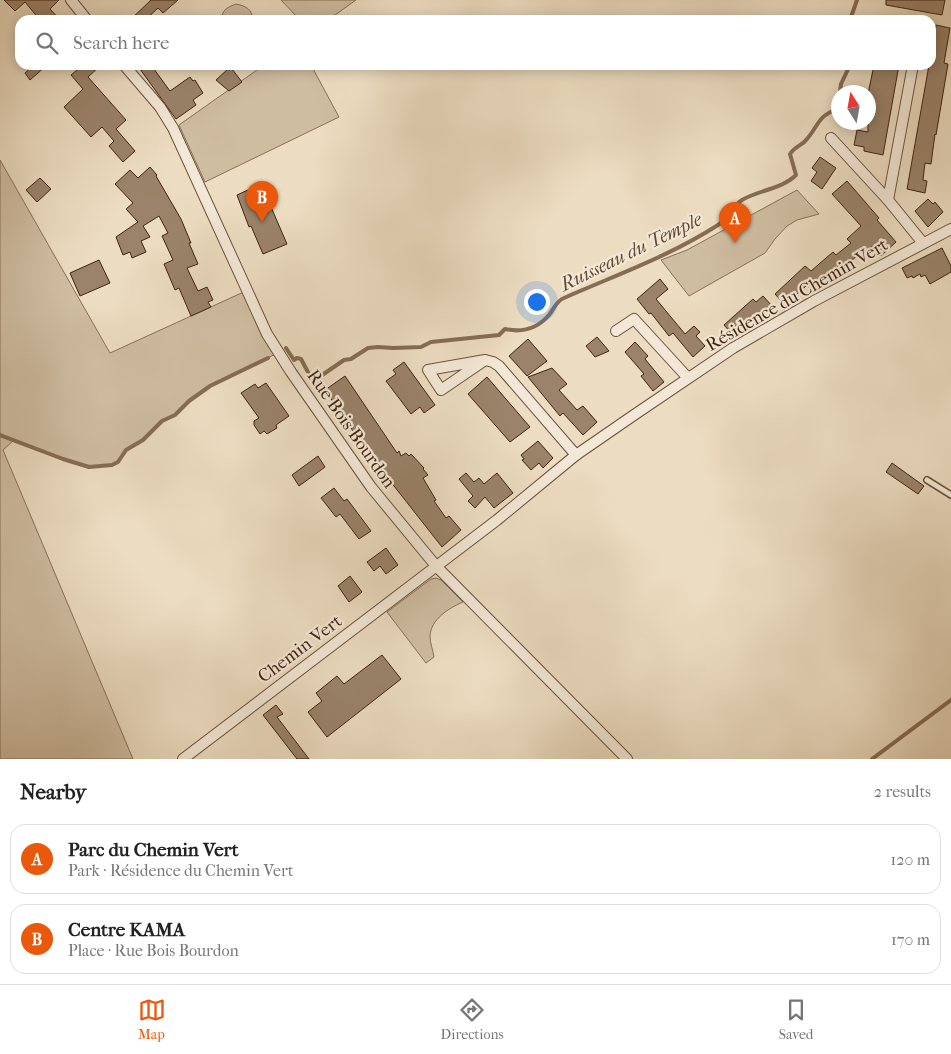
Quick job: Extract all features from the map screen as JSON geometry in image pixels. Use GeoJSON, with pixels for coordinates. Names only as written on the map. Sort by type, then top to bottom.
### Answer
{"type":"FeatureCollection","features":[{"type":"Feature","properties":{"kind":"street"},"geometry":{"type":"LineString","coordinates":[[71,0],[83,15]]}},
{"type":"Feature","properties":{"kind":"street","name":"Rue Bois Bourdon"},"geometry":{"type":"LineString","coordinates":[[128,70],[160,106],[173,128],[268,334],[291,372],[371,487],[436,566],[627,759]]}},
{"type":"Feature","properties":{"kind":"street"},"geometry":{"type":"LineString","coordinates":[[888,200],[912,70]]}},
{"type":"Feature","properties":{"kind":"street"},"geometry":{"type":"LineString","coordinates":[[831,138],[888,200],[923,243]]}},
{"type":"Feature","properties":{"kind":"street","name":"Résidence du Chemin Vert"},"geometry":{"type":"LineString","coordinates":[[436,566],[497,520],[576,455],[733,348],[814,301],[951,229]]}},
{"type":"Feature","properties":{"kind":"street"},"geometry":{"type":"LineString","coordinates":[[616,331],[634,319],[688,378]]}},
{"type":"Feature","properties":{"kind":"street"},"geometry":{"type":"LineString","coordinates":[[484,360],[441,390],[428,370],[484,360],[493,362],[499,366],[576,455]]}},
{"type":"Feature","properties":{"kind":"street","name":"Chemin Vert"},"geometry":{"type":"LineString","coordinates":[[183,759],[436,566]]}},
{"type":"Feature","properties":{"kind":"lane"},"geometry":{"type":"LineString","coordinates":[[927,480],[951,495]]}},
{"type":"Feature","properties":{"kind":"shaded area"},"geometry":{"type":"Polygon","coordinates":[[[281,0],[356,0],[335,15],[295,15],[281,0]]]}},
{"type":"Feature","properties":{"kind":"shaded area"},"geometry":{"type":"Polygon","coordinates":[[[236,4],[243,6],[248,9],[252,15],[223,15],[228,8],[236,4]]]}},
{"type":"Feature","properties":{"kind":"shaded area"},"geometry":{"type":"Polygon","coordinates":[[[257,70],[314,70],[339,117],[205,182],[179,125],[257,70]]]}},
{"type":"Feature","properties":{"kind":"shaded area"},"geometry":{"type":"Polygon","coordinates":[[[0,160],[110,353],[248,290],[279,352],[210,386],[189,401],[175,415],[162,421],[143,440],[126,450],[118,462],[112,465],[89,467],[14,440],[3,450],[133,759],[0,759],[0,160]]]}},
{"type":"Feature","properties":{"kind":"shaded area"},"geometry":{"type":"Polygon","coordinates":[[[797,190],[819,214],[797,220],[787,226],[765,253],[689,296],[661,260],[687,250],[797,190]]]}},
{"type":"Feature","properties":{"kind":"shaded area"},"geometry":{"type":"Polygon","coordinates":[[[431,579],[441,580],[463,602],[452,607],[437,619],[430,636],[434,657],[426,663],[387,612],[431,579]]]}},
{"type":"Feature","properties":{"kind":"building"},"geometry":{"type":"Polygon","coordinates":[[[4,0],[59,0],[50,9],[55,15],[36,15],[25,2],[15,11],[4,0]]]}},
{"type":"Feature","properties":{"kind":"building"},"geometry":{"type":"Polygon","coordinates":[[[151,0],[178,0],[163,13],[158,8],[150,15],[135,15],[151,0]]]}},
{"type":"Feature","properties":{"kind":"building"},"geometry":{"type":"Polygon","coordinates":[[[886,0],[945,0],[942,15],[886,5],[886,0]]]}},
{"type":"Feature","properties":{"kind":"building"},"geometry":{"type":"Polygon","coordinates":[[[936,25],[950,28],[944,63],[948,64],[931,164],[925,163],[923,180],[927,181],[925,193],[907,189],[928,70],[936,70],[936,25]]]}},
{"type":"Feature","properties":{"kind":"building"},"geometry":{"type":"Polygon","coordinates":[[[28,70],[41,70],[30,80],[25,73],[28,70]]]}},
{"type":"Feature","properties":{"kind":"building"},"geometry":{"type":"Polygon","coordinates":[[[77,70],[96,70],[88,77],[126,120],[116,129],[135,151],[123,162],[109,146],[114,141],[102,127],[91,137],[64,107],[83,89],[71,75],[77,70]]]}},
{"type":"Feature","properties":{"kind":"building"},"geometry":{"type":"Polygon","coordinates":[[[141,70],[155,70],[170,91],[190,77],[193,81],[195,80],[203,93],[193,100],[196,105],[176,119],[141,70]]]}},
{"type":"Feature","properties":{"kind":"building"},"geometry":{"type":"Polygon","coordinates":[[[227,70],[233,70],[242,82],[229,91],[216,80],[227,70]]]}},
{"type":"Feature","properties":{"kind":"building"},"geometry":{"type":"Polygon","coordinates":[[[873,70],[898,70],[883,155],[864,151],[864,147],[854,145],[857,130],[868,132],[868,130],[876,130],[876,85],[870,85],[873,70]]]}},
{"type":"Feature","properties":{"kind":"building"},"geometry":{"type":"Polygon","coordinates":[[[820,157],[836,168],[822,189],[811,181],[817,172],[812,168],[820,157]]]}},
{"type":"Feature","properties":{"kind":"building"},"geometry":{"type":"Polygon","coordinates":[[[150,167],[157,175],[181,219],[191,243],[189,243],[198,264],[187,268],[198,291],[207,287],[213,300],[208,302],[211,307],[191,316],[179,288],[175,290],[164,264],[173,260],[162,236],[168,233],[159,216],[143,226],[150,237],[141,241],[146,252],[132,258],[130,252],[123,255],[116,237],[138,222],[126,209],[133,203],[115,184],[130,170],[138,178],[150,167]]]}},
{"type":"Feature","properties":{"kind":"building"},"geometry":{"type":"Polygon","coordinates":[[[40,178],[51,189],[37,202],[26,190],[40,178]]]}},
{"type":"Feature","properties":{"kind":"building"},"geometry":{"type":"Polygon","coordinates":[[[847,181],[879,218],[877,220],[896,242],[881,256],[873,246],[862,255],[860,253],[837,274],[834,270],[811,290],[807,285],[785,305],[775,294],[805,266],[811,271],[833,252],[836,255],[851,243],[847,239],[861,226],[832,194],[847,181]]]}},
{"type":"Feature","properties":{"kind":"building"},"geometry":{"type":"Polygon","coordinates":[[[261,184],[287,244],[263,254],[251,226],[249,227],[237,195],[261,184]]]}},
{"type":"Feature","properties":{"kind":"building"},"geometry":{"type":"Polygon","coordinates":[[[928,199],[933,204],[935,202],[943,212],[928,227],[915,211],[928,199]]]}},
{"type":"Feature","properties":{"kind":"building"},"geometry":{"type":"Polygon","coordinates":[[[942,248],[951,266],[951,272],[930,284],[925,275],[921,277],[920,274],[913,278],[912,276],[907,278],[902,268],[942,248]]]}},
{"type":"Feature","properties":{"kind":"building"},"geometry":{"type":"Polygon","coordinates":[[[99,260],[110,283],[80,296],[70,273],[99,260]]]}},
{"type":"Feature","properties":{"kind":"building"},"geometry":{"type":"Polygon","coordinates":[[[660,279],[668,289],[656,299],[685,334],[694,326],[700,332],[696,336],[705,346],[693,357],[673,333],[669,336],[637,299],[660,279]]]}},
{"type":"Feature","properties":{"kind":"building"},"geometry":{"type":"Polygon","coordinates":[[[763,296],[773,307],[759,319],[756,316],[733,335],[724,325],[753,299],[756,302],[763,296]]]}},
{"type":"Feature","properties":{"kind":"building"},"geometry":{"type":"Polygon","coordinates":[[[597,337],[609,351],[595,357],[586,346],[597,337]]]}},
{"type":"Feature","properties":{"kind":"building"},"geometry":{"type":"Polygon","coordinates":[[[528,339],[547,361],[527,376],[509,356],[528,339]]]}},
{"type":"Feature","properties":{"kind":"building"},"geometry":{"type":"Polygon","coordinates":[[[635,342],[648,356],[645,359],[664,382],[653,391],[641,376],[644,374],[625,352],[635,342]]]}},
{"type":"Feature","properties":{"kind":"building"},"geometry":{"type":"Polygon","coordinates":[[[404,362],[435,405],[424,413],[420,407],[411,414],[386,381],[396,374],[393,370],[404,362]]]}},
{"type":"Feature","properties":{"kind":"building"},"geometry":{"type":"Polygon","coordinates":[[[552,368],[567,384],[559,390],[577,410],[583,406],[597,422],[583,435],[563,413],[560,416],[528,377],[552,368]]]}},
{"type":"Feature","properties":{"kind":"building"},"geometry":{"type":"Polygon","coordinates":[[[345,376],[397,453],[399,451],[401,456],[406,453],[409,456],[411,454],[424,468],[428,475],[423,478],[436,500],[434,501],[446,518],[449,516],[461,530],[442,547],[368,453],[325,390],[345,376]]]}},
{"type":"Feature","properties":{"kind":"building"},"geometry":{"type":"Polygon","coordinates":[[[487,377],[530,427],[510,442],[468,394],[487,377]]]}},
{"type":"Feature","properties":{"kind":"building"},"geometry":{"type":"Polygon","coordinates":[[[266,383],[289,416],[276,425],[277,428],[267,434],[264,431],[260,434],[254,425],[254,421],[259,418],[241,393],[255,384],[258,388],[266,383]]]}},
{"type":"Feature","properties":{"kind":"building"},"geometry":{"type":"Polygon","coordinates":[[[538,441],[553,458],[543,468],[539,463],[531,470],[522,460],[524,459],[521,455],[538,441]]]}},
{"type":"Feature","properties":{"kind":"building"},"geometry":{"type":"Polygon","coordinates":[[[318,456],[325,467],[299,486],[292,475],[318,456]]]}},
{"type":"Feature","properties":{"kind":"building"},"geometry":{"type":"Polygon","coordinates":[[[892,463],[924,486],[918,494],[886,472],[892,463]]]}},
{"type":"Feature","properties":{"kind":"building"},"geometry":{"type":"Polygon","coordinates":[[[466,473],[474,482],[479,478],[484,484],[497,473],[513,493],[494,508],[485,497],[475,508],[468,501],[473,496],[459,479],[466,473]]]}},
{"type":"Feature","properties":{"kind":"building"},"geometry":{"type":"Polygon","coordinates":[[[334,488],[344,501],[347,499],[371,531],[359,539],[340,514],[336,517],[321,498],[334,488]]]}},
{"type":"Feature","properties":{"kind":"building"},"geometry":{"type":"Polygon","coordinates":[[[386,548],[398,565],[386,574],[380,566],[374,571],[367,562],[386,548]]]}},
{"type":"Feature","properties":{"kind":"building"},"geometry":{"type":"Polygon","coordinates":[[[350,576],[362,592],[349,602],[338,586],[350,576]]]}},
{"type":"Feature","properties":{"kind":"building"},"geometry":{"type":"Polygon","coordinates":[[[382,655],[401,679],[327,737],[308,712],[322,701],[316,693],[337,676],[344,684],[382,655]]]}},
{"type":"Feature","properties":{"kind":"building"},"geometry":{"type":"Polygon","coordinates":[[[276,705],[283,714],[277,717],[309,759],[297,759],[263,715],[276,705]]]}},
{"type":"Feature","properties":{"kind":"waterway","name":"Ruisseau du Temple"},"geometry":{"type":"LineString","coordinates":[[852,15],[857,0]]}},
{"type":"Feature","properties":{"kind":"waterway","name":"Ruisseau du Temple"},"geometry":{"type":"LineString","coordinates":[[841,85],[848,70]]}},
{"type":"Feature","properties":{"kind":"waterway","name":"Ruisseau du Temple"},"geometry":{"type":"LineString","coordinates":[[286,348],[294,360],[297,358],[301,359],[310,376],[315,380],[344,360],[351,359],[368,348],[421,347],[431,342],[499,335],[505,329],[524,330],[535,327],[549,315],[561,299],[681,246],[721,222],[742,200],[790,180],[796,175],[790,154],[805,141],[822,118],[831,112]]}},
{"type":"Feature","properties":{"kind":"waterway","name":"Ruisseau du Temple"},"geometry":{"type":"LineString","coordinates":[[0,435],[89,467],[112,465],[118,462],[126,450],[143,440],[162,421],[175,415],[189,401],[210,386],[268,358]]}},
{"type":"Feature","properties":{"kind":"waterway"},"geometry":{"type":"LineString","coordinates":[[872,759],[951,700]]}},
{"type":"Feature","properties":{"kind":"place","name":"Centre KAMA"},"geometry":{"type":"Point","coordinates":[262,222]}},
{"type":"Feature","properties":{"kind":"place","name":"Parc du Chemin Vert"},"geometry":{"type":"Point","coordinates":[735,243]}}]}
